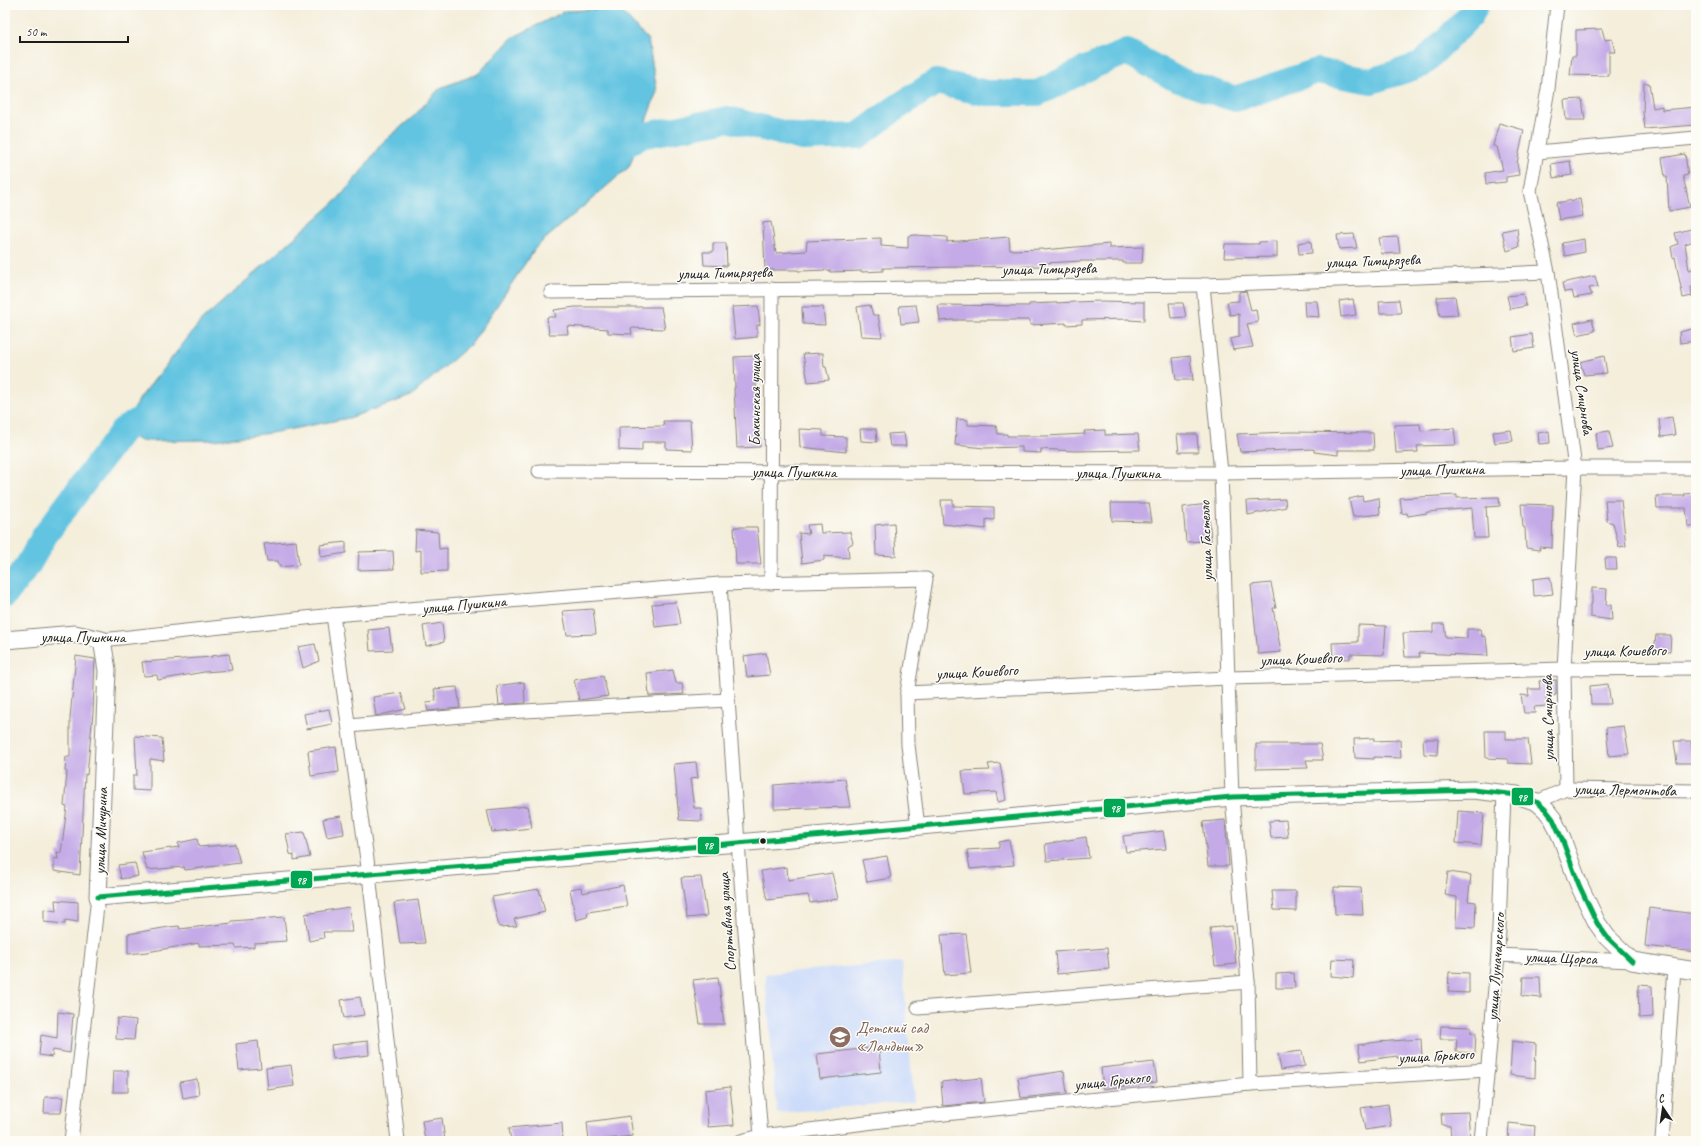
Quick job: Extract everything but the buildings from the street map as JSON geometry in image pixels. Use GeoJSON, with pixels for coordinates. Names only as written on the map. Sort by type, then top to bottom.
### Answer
{"type":"FeatureCollection","features":[{"type":"Feature","properties":{"kind":"street","name":"улица Смирнова"},"geometry":{"type":"LineString","coordinates":[[1557,5],[1548,89],[1530,191],[1548,272],[1575,468],[1564,669],[1566,789]]}},
{"type":"Feature","properties":{"kind":"street"},"geometry":{"type":"LineString","coordinates":[[1537,152],[1696,138]]}},
{"type":"Feature","properties":{"kind":"street","name":"улица Тимирязева"},"geometry":{"type":"LineString","coordinates":[[551,292],[1203,285],[1548,272]]}},
{"type":"Feature","properties":{"kind":"street","name":"улица Гастелло"},"geometry":{"type":"LineString","coordinates":[[1203,285],[1221,473],[1232,797],[1248,982],[1250,1084]]}},
{"type":"Feature","properties":{"kind":"street","name":"Бакинская улица"},"geometry":{"type":"LineString","coordinates":[[771,583],[772,289]]}},
{"type":"Feature","properties":{"kind":"street","name":"улица Пушкина"},"geometry":{"type":"LineString","coordinates":[[540,471],[1221,473],[1575,468],[1696,468]]}},
{"type":"Feature","properties":{"kind":"street","name":"улица Пушкина"},"geometry":{"type":"LineString","coordinates":[[5,640],[75,634],[102,640],[333,615],[720,584],[926,579],[907,693]]}},
{"type":"Feature","properties":{"kind":"street","name":"Спортивная улица"},"geometry":{"type":"LineString","coordinates":[[720,584],[738,843],[752,1139]]}},
{"type":"Feature","properties":{"kind":"street"},"geometry":{"type":"LineString","coordinates":[[333,615],[369,874],[398,1141]]}},
{"type":"Feature","properties":{"kind":"street","name":"улица Мичурина"},"geometry":{"type":"LineString","coordinates":[[71,1141],[98,897],[107,670],[102,640]]}},
{"type":"Feature","properties":{"kind":"street","name":"улица Кошевого"},"geometry":{"type":"LineString","coordinates":[[907,693],[1228,678],[1564,669],[1696,668]]}},
{"type":"Feature","properties":{"kind":"street"},"geometry":{"type":"LineString","coordinates":[[907,693],[908,745],[918,827]]}},
{"type":"Feature","properties":{"kind":"street"},"geometry":{"type":"LineString","coordinates":[[348,726],[506,712],[728,700]]}},
{"type":"Feature","properties":{"kind":"street","name":"улица Лермонтова"},"geometry":{"type":"LineString","coordinates":[[1537,802],[1566,789],[1696,791]]}},
{"type":"Feature","properties":{"kind":"street"},"geometry":{"type":"LineString","coordinates":[[98,897],[738,843],[1232,797],[1473,790],[1517,795],[1537,802],[1553,819],[1579,885],[1597,923],[1607,937],[1632,961]]}},
{"type":"Feature","properties":{"kind":"street","name":"улица Луначарского"},"geometry":{"type":"LineString","coordinates":[[1481,1141],[1498,955],[1504,793]]}},
{"type":"Feature","properties":{"kind":"street","name":"улица Щорса"},"geometry":{"type":"LineString","coordinates":[[1498,955],[1632,961],[1696,971]]}},
{"type":"Feature","properties":{"kind":"street"},"geometry":{"type":"LineString","coordinates":[[1662,1141],[1674,968]]}},
{"type":"Feature","properties":{"kind":"street"},"geometry":{"type":"LineString","coordinates":[[918,1008],[1248,982]]}},
{"type":"Feature","properties":{"kind":"street","name":"улица Горького"},"geometry":{"type":"LineString","coordinates":[[752,1139],[914,1118],[1250,1084],[1488,1070]]}},
{"type":"Feature","properties":{"kind":"shaded area","name":"Детский сад «Ландыш»"},"geometry":{"type":"Polygon","coordinates":[[[902,962],[914,1101],[777,1113],[765,974],[902,962]]]}},
{"type":"Feature","properties":{"kind":"water"},"geometry":{"type":"Polygon","coordinates":[[[618,8],[648,40],[657,91],[629,167],[536,247],[472,343],[411,396],[349,418],[271,433],[213,440],[140,441],[123,430],[140,398],[202,320],[338,199],[360,173],[381,144],[414,116],[440,88],[478,74],[512,38],[565,11],[618,8]]]}},
{"type":"Feature","properties":{"kind":"waterway"},"geometry":{"type":"LineString","coordinates":[[610,153],[640,136],[728,119],[802,138],[858,136],[893,110],[936,82],[986,93],[1038,93],[1088,68],[1127,52],[1176,79],[1235,99],[1317,71],[1371,81],[1421,65],[1471,15],[1476,5]]}},
{"type":"Feature","properties":{"kind":"waterway"},"geometry":{"type":"LineString","coordinates":[[5,595],[28,565],[45,535],[123,430],[153,412]]}},
{"type":"Feature","properties":{"kind":"transit line","name":"98"},"geometry":{"type":"LineString","coordinates":[[98,897],[738,843],[1232,797],[1473,790],[1517,795],[1537,802],[1546,810],[1553,819],[1579,885],[1597,923],[1607,937],[1632,961]]}},
{"type":"Feature","properties":{"kind":"place","name":"Детский сад «Ландыш»"},"geometry":{"type":"Point","coordinates":[840,1037]}}]}
